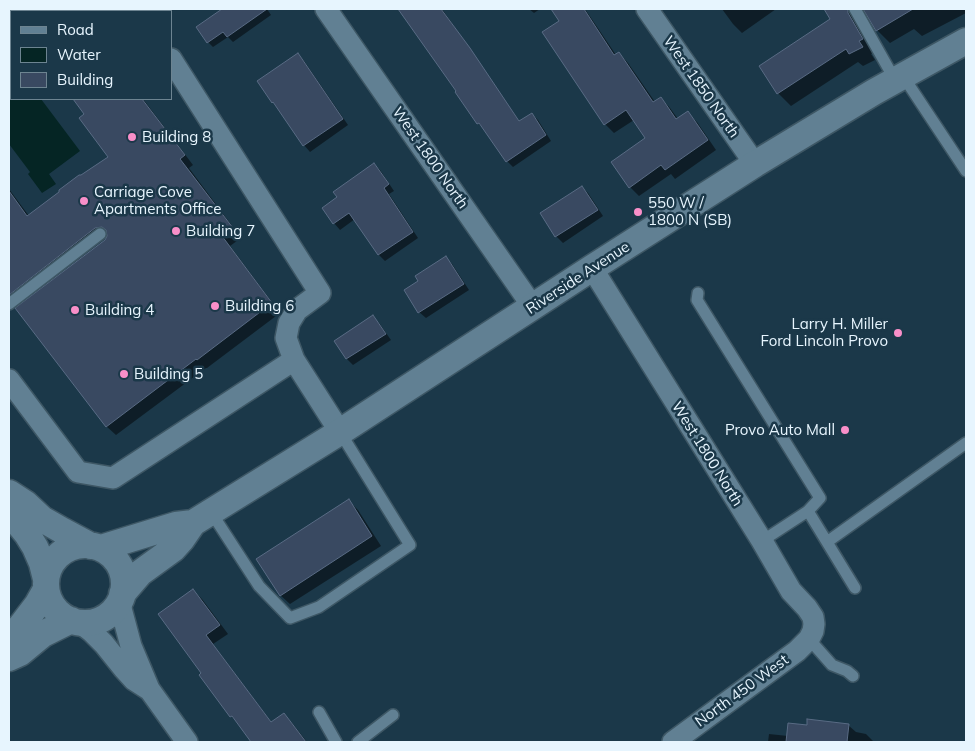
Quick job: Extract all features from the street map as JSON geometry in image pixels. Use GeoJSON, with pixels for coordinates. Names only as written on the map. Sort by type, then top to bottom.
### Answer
{"type":"FeatureCollection","features":[{"type":"Feature","properties":{"kind":"street","name":"West 1800 North"},"geometry":{"type":"LineString","coordinates":[[326,9],[533,307]]}},
{"type":"Feature","properties":{"kind":"street","name":"West 1850 North"},"geometry":{"type":"LineString","coordinates":[[647,9],[754,164]]}},
{"type":"Feature","properties":{"kind":"street","name":"Riverside Avenue"},"geometry":{"type":"LineString","coordinates":[[96,547],[136,538],[202,517],[340,432],[754,164],[899,78],[966,41]]}},
{"type":"Feature","properties":{"kind":"street"},"geometry":{"type":"LineString","coordinates":[[172,62],[320,293],[297,310],[289,323],[286,338],[294,360],[340,432]]}},
{"type":"Feature","properties":{"kind":"street","name":"West 1800 North"},"geometry":{"type":"LineString","coordinates":[[592,268],[762,541],[790,590],[813,617],[813,631],[809,639]]}},
{"type":"Feature","properties":{"kind":"street"},"geometry":{"type":"LineString","coordinates":[[9,380],[78,472],[112,478],[294,360]]}},
{"type":"Feature","properties":{"kind":"street"},"geometry":{"type":"LineString","coordinates":[[9,493],[26,504],[42,519],[114,558],[123,580],[121,598],[131,646],[149,689],[187,742]]}},
{"type":"Feature","properties":{"kind":"street"},"geometry":{"type":"LineString","coordinates":[[9,509],[35,547],[42,563],[49,599],[65,618],[89,622],[99,620],[109,613],[121,598]]}},
{"type":"Feature","properties":{"kind":"street","name":"Riverside Avenue"},"geometry":{"type":"LineString","coordinates":[[121,598],[140,573],[173,549],[202,517]]}},
{"type":"Feature","properties":{"kind":"street"},"geometry":{"type":"LineString","coordinates":[[9,637],[21,626],[37,605],[54,560],[71,547],[81,545],[96,547]]}},
{"type":"Feature","properties":{"kind":"street"},"geometry":{"type":"LineString","coordinates":[[9,658],[20,653],[43,634],[75,621]]}},
{"type":"Feature","properties":{"kind":"street"},"geometry":{"type":"LineString","coordinates":[[75,621],[92,632],[134,680],[149,689]]}},
{"type":"Feature","properties":{"kind":"street","name":"North 450 West"},"geometry":{"type":"LineString","coordinates":[[673,742],[797,650],[809,639]]}},
{"type":"Feature","properties":{"kind":"lane"},"geometry":{"type":"LineString","coordinates":[[855,9],[899,78],[966,171]]}},
{"type":"Feature","properties":{"kind":"lane"},"geometry":{"type":"LineString","coordinates":[[9,304],[100,234]]}},
{"type":"Feature","properties":{"kind":"lane"},"geometry":{"type":"LineString","coordinates":[[698,292],[697,300],[820,498],[808,512],[762,541]]}},
{"type":"Feature","properties":{"kind":"lane"},"geometry":{"type":"LineString","coordinates":[[202,517],[259,586],[290,618],[319,607],[410,545],[340,432]]}},
{"type":"Feature","properties":{"kind":"lane"},"geometry":{"type":"LineString","coordinates":[[827,542],[966,443]]}},
{"type":"Feature","properties":{"kind":"lane"},"geometry":{"type":"LineString","coordinates":[[808,512],[855,588]]}},
{"type":"Feature","properties":{"kind":"lane"},"geometry":{"type":"LineString","coordinates":[[809,639],[832,665],[847,671],[853,676]]}},
{"type":"Feature","properties":{"kind":"lane"},"geometry":{"type":"LineString","coordinates":[[319,712],[336,742]]}},
{"type":"Feature","properties":{"kind":"lane"},"geometry":{"type":"LineString","coordinates":[[358,742],[393,715]]}},
{"type":"Feature","properties":{"kind":"water"},"geometry":{"type":"Polygon","coordinates":[[[9,94],[10,100],[42,100],[80,151],[49,174],[56,184],[42,193],[28,174],[30,172],[9,144],[9,94]]]}},
{"type":"Feature","properties":{"kind":"building"},"geometry":{"type":"Polygon","coordinates":[[[222,9],[267,9],[227,37],[223,32],[207,43],[196,27],[222,9]]]}},
{"type":"Feature","properties":{"kind":"building"},"geometry":{"type":"Polygon","coordinates":[[[398,9],[441,9],[470,48],[519,121],[532,113],[546,135],[506,162],[479,123],[477,124],[398,9]]]}},
{"type":"Feature","properties":{"kind":"building"},"geometry":{"type":"Polygon","coordinates":[[[551,9],[584,9],[614,55],[619,52],[653,102],[661,97],[676,119],[688,111],[708,140],[665,170],[661,165],[629,188],[611,162],[645,138],[626,110],[604,125],[542,32],[559,21],[551,9]]]}},
{"type":"Feature","properties":{"kind":"building"},"geometry":{"type":"Polygon","coordinates":[[[824,9],[848,9],[848,13],[863,39],[859,41],[863,47],[849,54],[846,49],[777,94],[759,66],[830,19],[824,9]]]}},
{"type":"Feature","properties":{"kind":"building"},"geometry":{"type":"Polygon","coordinates":[[[863,9],[913,9],[876,31],[863,9]]]}},
{"type":"Feature","properties":{"kind":"building"},"geometry":{"type":"Polygon","coordinates":[[[298,53],[343,119],[303,146],[257,81],[298,53]]]}},
{"type":"Feature","properties":{"kind":"building"},"geometry":{"type":"Polygon","coordinates":[[[74,100],[143,100],[185,155],[180,159],[233,228],[222,236],[272,303],[106,427],[15,308],[105,240],[107,236],[106,230],[102,227],[95,228],[9,295],[9,191],[27,216],[79,175],[108,157],[79,118],[84,114],[74,100]]]}},
{"type":"Feature","properties":{"kind":"building"},"geometry":{"type":"Polygon","coordinates":[[[374,163],[389,184],[384,188],[413,232],[378,255],[349,213],[333,224],[322,208],[337,197],[333,192],[374,163]]]}},
{"type":"Feature","properties":{"kind":"building"},"geometry":{"type":"Polygon","coordinates":[[[582,186],[598,210],[555,237],[540,213],[582,186]]]}},
{"type":"Feature","properties":{"kind":"building"},"geometry":{"type":"Polygon","coordinates":[[[446,256],[464,284],[418,313],[404,290],[418,281],[415,276],[446,256]]]}},
{"type":"Feature","properties":{"kind":"building"},"geometry":{"type":"Polygon","coordinates":[[[373,315],[386,334],[346,359],[334,341],[373,315]]]}},
{"type":"Feature","properties":{"kind":"building"},"geometry":{"type":"Polygon","coordinates":[[[349,499],[372,536],[280,596],[256,559],[349,499]]]}},
{"type":"Feature","properties":{"kind":"building"},"geometry":{"type":"Polygon","coordinates":[[[193,589],[220,625],[206,635],[271,722],[284,713],[306,742],[251,742],[232,716],[230,717],[158,614],[193,589]]]}},
{"type":"Feature","properties":{"kind":"building"},"geometry":{"type":"Polygon","coordinates":[[[807,719],[849,724],[847,742],[786,742],[788,723],[807,725],[807,719]]]}},
{"type":"Feature","properties":{"kind":"place","name":"Building 8"},"geometry":{"type":"Point","coordinates":[132,137]}},
{"type":"Feature","properties":{"kind":"place","name":"Carriage Cove Apartments Office"},"geometry":{"type":"Point","coordinates":[84,201]}},
{"type":"Feature","properties":{"kind":"place","name":"550 W / 1800 N (SB)"},"geometry":{"type":"Point","coordinates":[638,212]}},
{"type":"Feature","properties":{"kind":"place","name":"Building 7"},"geometry":{"type":"Point","coordinates":[176,231]}},
{"type":"Feature","properties":{"kind":"place","name":"Building 6"},"geometry":{"type":"Point","coordinates":[215,306]}},
{"type":"Feature","properties":{"kind":"place","name":"Building 4"},"geometry":{"type":"Point","coordinates":[75,310]}},
{"type":"Feature","properties":{"kind":"place","name":"Larry H. Miller Ford Lincoln Provo"},"geometry":{"type":"Point","coordinates":[898,333]}},
{"type":"Feature","properties":{"kind":"place","name":"Building 5"},"geometry":{"type":"Point","coordinates":[124,374]}},
{"type":"Feature","properties":{"kind":"place","name":"Provo Auto Mall"},"geometry":{"type":"Point","coordinates":[845,430]}}]}
